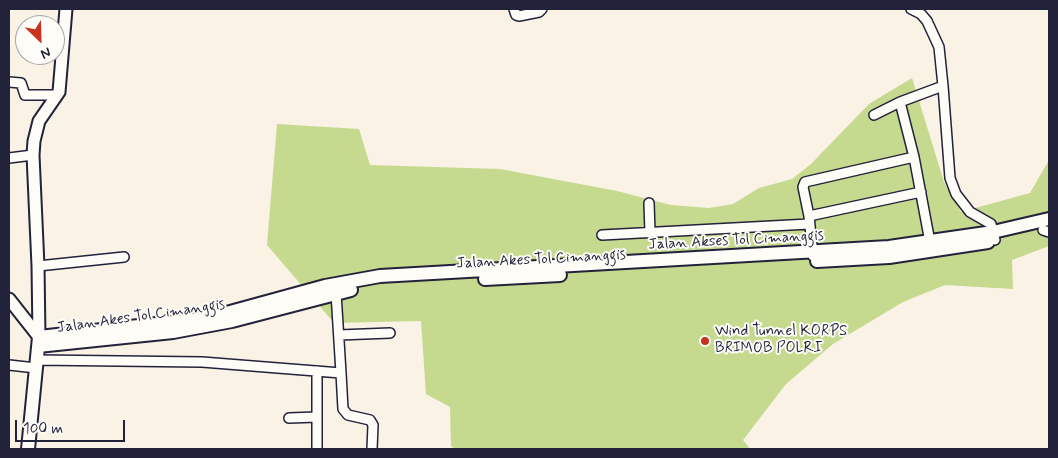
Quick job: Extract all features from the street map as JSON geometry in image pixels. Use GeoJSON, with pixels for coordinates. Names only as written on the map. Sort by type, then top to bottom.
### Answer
{"type":"FeatureCollection","features":[{"type":"Feature","properties":{"kind":"main road","name":"Jalan Akses Tol Cimanggis"},"geometry":{"type":"LineString","coordinates":[[39,341],[192,320],[230,312],[325,286],[380,276],[812,257],[994,236],[1046,226]]}},
{"type":"Feature","properties":{"kind":"main road","name":"Jalan Akes Tol Cimanggis"},"geometry":{"type":"LineString","coordinates":[[39,341],[173,332],[232,321],[336,293],[383,285],[812,257],[889,257],[994,236]]}},
{"type":"Feature","properties":{"kind":"main road"},"geometry":{"type":"LineString","coordinates":[[28,449],[39,341]]}},
{"type":"Feature","properties":{"kind":"street"},"geometry":{"type":"LineString","coordinates":[[39,341],[34,141],[39,121],[58,95],[60,87],[66,9]]}},
{"type":"Feature","properties":{"kind":"street"},"geometry":{"type":"LineString","coordinates":[[514,9],[516,15],[519,16],[539,12],[542,9]]}},
{"type":"Feature","properties":{"kind":"street"},"geometry":{"type":"LineString","coordinates":[[911,9],[921,14],[928,21],[938,47],[950,178],[956,194],[970,212],[992,224],[994,236]]}},
{"type":"Feature","properties":{"kind":"street"},"geometry":{"type":"LineString","coordinates":[[9,82],[22,83],[25,95],[58,95]]}},
{"type":"Feature","properties":{"kind":"street"},"geometry":{"type":"LineString","coordinates":[[874,115],[900,102],[943,86]]}},
{"type":"Feature","properties":{"kind":"street"},"geometry":{"type":"LineString","coordinates":[[900,102],[914,157],[930,242]]}},
{"type":"Feature","properties":{"kind":"street"},"geometry":{"type":"LineString","coordinates":[[9,158],[33,155]]}},
{"type":"Feature","properties":{"kind":"street"},"geometry":{"type":"LineString","coordinates":[[812,257],[809,220],[803,187],[805,182],[914,157]]}},
{"type":"Feature","properties":{"kind":"street"},"geometry":{"type":"LineString","coordinates":[[602,235],[809,220],[921,192]]}},
{"type":"Feature","properties":{"kind":"street"},"geometry":{"type":"LineString","coordinates":[[649,203],[650,233]]}},
{"type":"Feature","properties":{"kind":"street"},"geometry":{"type":"LineString","coordinates":[[38,266],[124,257]]}},
{"type":"Feature","properties":{"kind":"street"},"geometry":{"type":"LineString","coordinates":[[336,293],[343,409],[348,415],[370,420],[373,425],[372,449]]}},
{"type":"Feature","properties":{"kind":"street"},"geometry":{"type":"LineString","coordinates":[[9,298],[39,341]]}},
{"type":"Feature","properties":{"kind":"street"},"geometry":{"type":"LineString","coordinates":[[339,335],[390,333]]}},
{"type":"Feature","properties":{"kind":"street"},"geometry":{"type":"LineString","coordinates":[[9,365],[202,362],[341,374]]}},
{"type":"Feature","properties":{"kind":"street"},"geometry":{"type":"LineString","coordinates":[[317,371],[317,449]]}},
{"type":"Feature","properties":{"kind":"street"},"geometry":{"type":"LineString","coordinates":[[289,418],[317,417]]}},
{"type":"Feature","properties":{"kind":"green space"},"geometry":{"type":"Polygon","coordinates":[[[912,78],[944,182],[961,212],[1030,193],[1049,160],[1049,246],[1012,260],[1013,289],[945,285],[903,302],[833,344],[786,384],[743,440],[750,449],[455,449],[451,446],[450,407],[426,394],[421,321],[334,323],[267,245],[277,124],[359,129],[370,165],[500,169],[617,191],[671,205],[709,208],[733,204],[759,188],[792,179],[811,164],[869,104],[912,78]]]}},
{"type":"Feature","properties":{"kind":"place","name":"Wind Tunnel KORPS BRIMOB POLRI"},"geometry":{"type":"Point","coordinates":[705,341]}}]}
